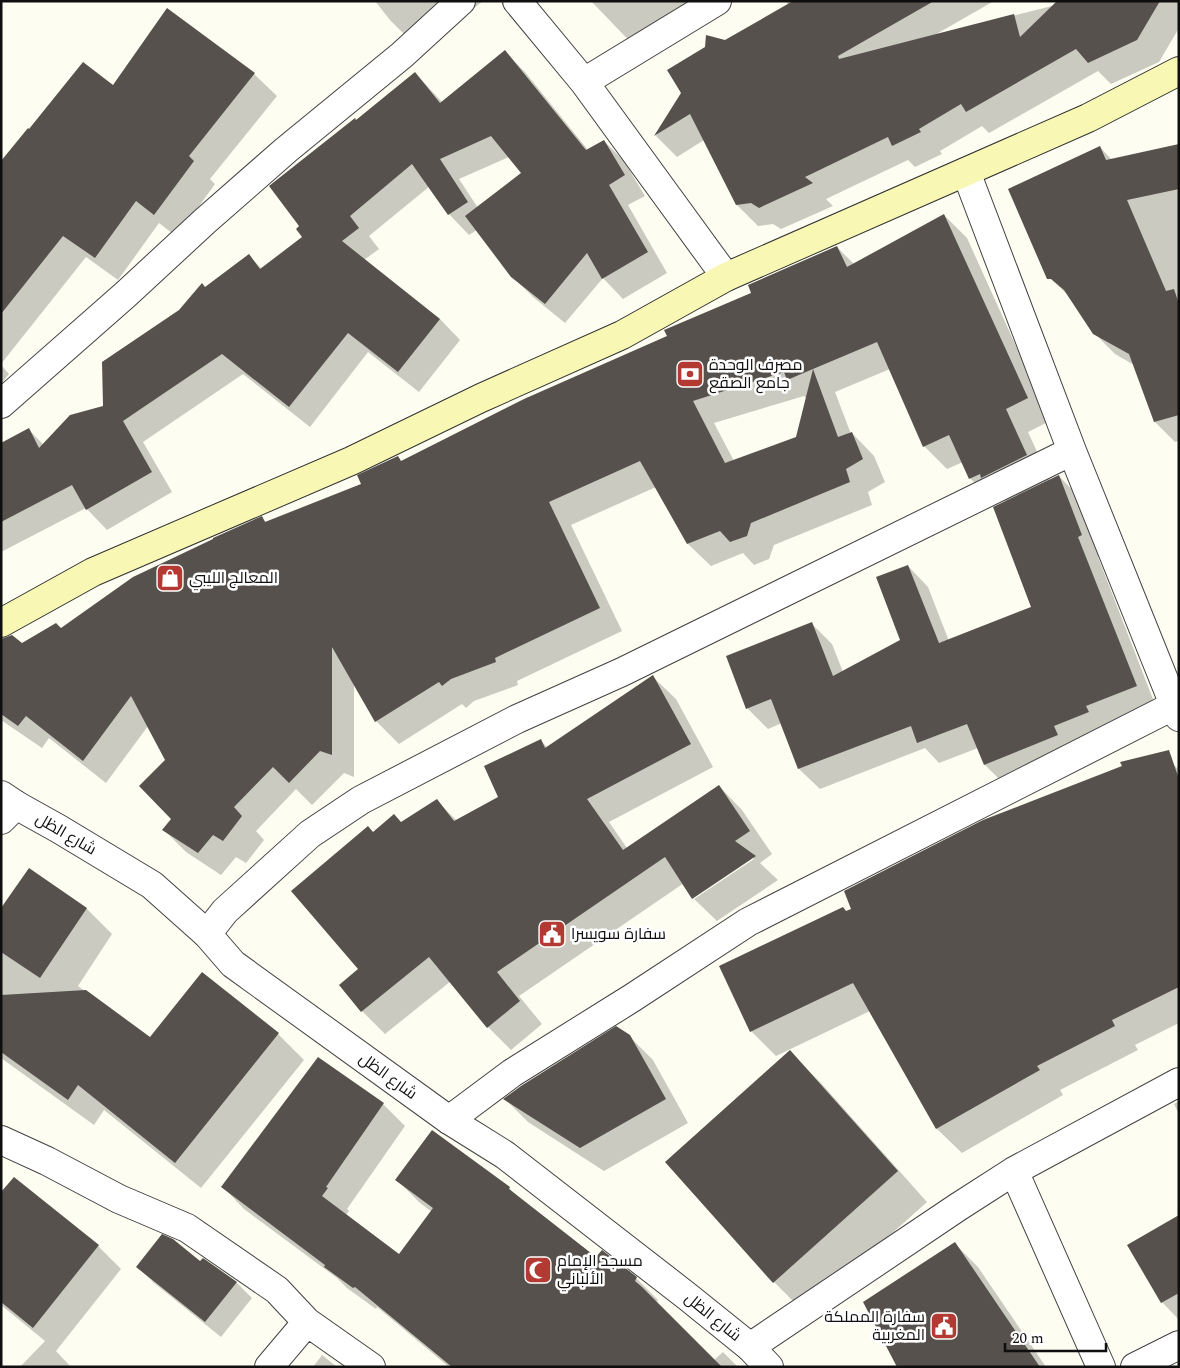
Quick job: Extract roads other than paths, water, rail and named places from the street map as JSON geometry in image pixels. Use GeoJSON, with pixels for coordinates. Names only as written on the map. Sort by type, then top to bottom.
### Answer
{"type":"FeatureCollection","features":[{"type":"Feature","properties":{"kind":"main road"},"geometry":{"type":"LineString","coordinates":[[1,623],[93,572],[351,461],[481,398],[622,335],[726,277],[1088,118],[1179,71]]}},
{"type":"Feature","properties":{"kind":"street"},"geometry":{"type":"LineString","coordinates":[[1,404],[125,296],[205,221],[286,150],[402,55],[461,1]]}},
{"type":"Feature","properties":{"kind":"street"},"geometry":{"type":"LineString","coordinates":[[518,1],[584,82],[726,277]]}},
{"type":"Feature","properties":{"kind":"street"},"geometry":{"type":"LineString","coordinates":[[584,82],[717,1]]}},
{"type":"Feature","properties":{"kind":"street"},"geometry":{"type":"LineString","coordinates":[[449,1120],[512,1072],[632,998],[748,922],[1176,712],[1072,451],[966,172]]}},
{"type":"Feature","properties":{"kind":"street"},"geometry":{"type":"LineString","coordinates":[[206,934],[225,911],[310,834],[361,800],[518,719],[622,672],[1072,451]]}},
{"type":"Feature","properties":{"kind":"street","name":"شارع الظل"},"geometry":{"type":"LineString","coordinates":[[6,807],[59,829],[152,885],[206,934],[234,964],[449,1120],[505,1155],[688,1297],[750,1347],[769,1367]]}},
{"type":"Feature","properties":{"kind":"street"},"geometry":{"type":"LineString","coordinates":[[750,1347],[1014,1171],[1179,1082]]}},
{"type":"Feature","properties":{"kind":"street"},"geometry":{"type":"LineString","coordinates":[[1,1140],[47,1160],[119,1199],[187,1228],[277,1290],[307,1322],[371,1367]]}},
{"type":"Feature","properties":{"kind":"street"},"geometry":{"type":"LineString","coordinates":[[1014,1171],[1100,1367]]}},
{"type":"Feature","properties":{"kind":"street"},"geometry":{"type":"LineString","coordinates":[[269,1367],[307,1322]]}},
{"type":"Feature","properties":{"kind":"street"},"geometry":{"type":"LineString","coordinates":[[1135,1367],[1179,1345]]}},
{"type":"Feature","properties":{"kind":"place","name":"مصرف الوحدة جامع الصقع"},"geometry":{"type":"Point","coordinates":[690,374]}},
{"type":"Feature","properties":{"kind":"place","name":"المعالج الليبي"},"geometry":{"type":"Point","coordinates":[170,578]}},
{"type":"Feature","properties":{"kind":"place","name":"سفارة سويسرا"},"geometry":{"type":"Point","coordinates":[552,934]}},
{"type":"Feature","properties":{"kind":"place","name":"مسجد الإمام الألباني"},"geometry":{"type":"Point","coordinates":[538,1270]}},
{"type":"Feature","properties":{"kind":"place","name":"سفارة المملكة المغربية"},"geometry":{"type":"Point","coordinates":[944,1326]}}]}
